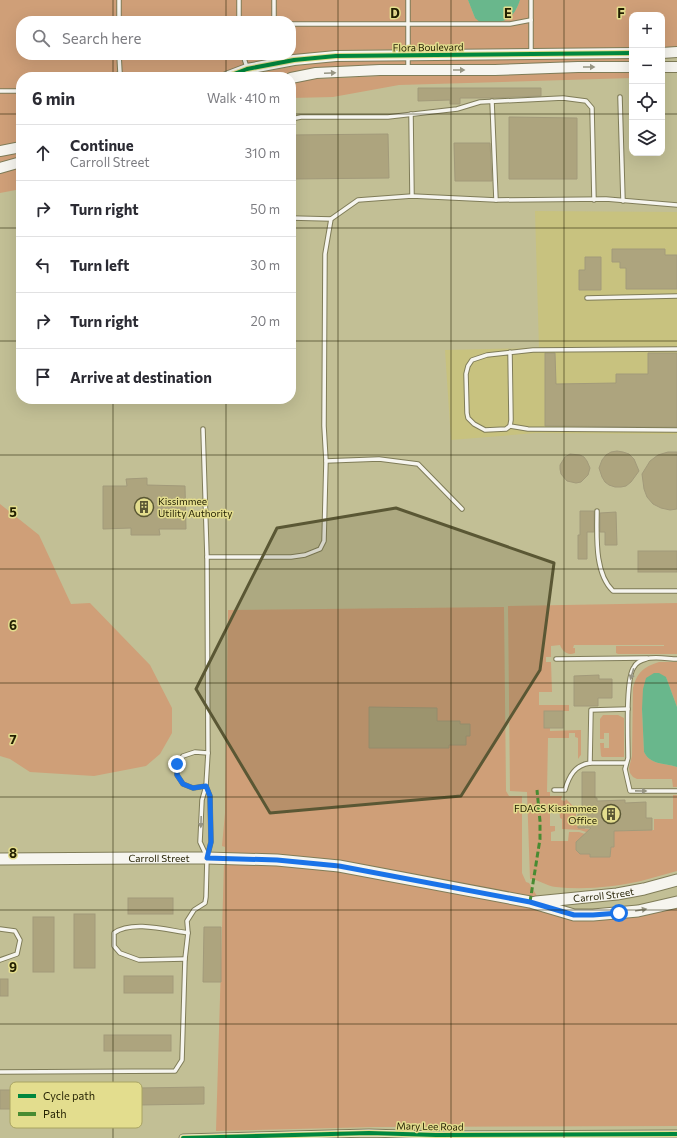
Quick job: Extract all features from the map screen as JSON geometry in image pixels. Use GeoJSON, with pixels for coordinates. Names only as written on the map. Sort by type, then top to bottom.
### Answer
{"type":"FeatureCollection","features":[{"type":"Feature","properties":{"kind":"main road","name":"Carroll Street"},"geometry":{"type":"LineString","coordinates":[[0,859],[207,858],[277,860],[339,866],[530,902],[574,915],[638,911],[677,902]]}},
{"type":"Feature","properties":{"kind":"main road","name":"Carroll Street"},"geometry":{"type":"LineString","coordinates":[[530,902],[617,894],[644,889],[677,880]]}},
{"type":"Feature","properties":{"kind":"street"},"geometry":{"type":"LineString","coordinates":[[665,52],[677,52]]}},
{"type":"Feature","properties":{"kind":"street","name":"Flora Boulevard"},"geometry":{"type":"LineString","coordinates":[[296,60],[336,56],[629,53]]}},
{"type":"Feature","properties":{"kind":"street","name":"Flora Boulevard"},"geometry":{"type":"LineString","coordinates":[[252,72],[294,60]]}},
{"type":"Feature","properties":{"kind":"street"},"geometry":{"type":"LineString","coordinates":[[296,77],[316,73],[380,70],[495,70],[629,67]]}},
{"type":"Feature","properties":{"kind":"street"},"geometry":{"type":"LineString","coordinates":[[665,67],[677,67]]}},
{"type":"Feature","properties":{"kind":"street"},"geometry":{"type":"LineString","coordinates":[[0,151],[16,148]]}},
{"type":"Feature","properties":{"kind":"street"},"geometry":{"type":"LineString","coordinates":[[0,168],[16,163]]}},
{"type":"Feature","properties":{"kind":"street","name":"Mary Lee Road"},"geometry":{"type":"LineString","coordinates":[[183,1138],[369,1133],[436,1135],[677,1134]]}},
{"type":"Feature","properties":{"kind":"lane"},"geometry":{"type":"LineString","coordinates":[[119,0],[119,16]]}},
{"type":"Feature","properties":{"kind":"lane"},"geometry":{"type":"LineString","coordinates":[[239,0],[239,16]]}},
{"type":"Feature","properties":{"kind":"lane"},"geometry":{"type":"LineString","coordinates":[[274,0],[274,16]]}},
{"type":"Feature","properties":{"kind":"lane"},"geometry":{"type":"LineString","coordinates":[[408,0],[408,70]]}},
{"type":"Feature","properties":{"kind":"lane"},"geometry":{"type":"LineString","coordinates":[[530,54],[531,0]]}},
{"type":"Feature","properties":{"kind":"lane"},"geometry":{"type":"LineString","coordinates":[[296,24],[510,24],[531,20]]}},
{"type":"Feature","properties":{"kind":"lane"},"geometry":{"type":"LineString","coordinates":[[119,60],[120,72]]}},
{"type":"Feature","properties":{"kind":"lane"},"geometry":{"type":"LineString","coordinates":[[245,60],[249,72]]}},
{"type":"Feature","properties":{"kind":"lane"},"geometry":{"type":"LineString","coordinates":[[0,91],[16,91]]}},
{"type":"Feature","properties":{"kind":"lane"},"geometry":{"type":"LineString","coordinates":[[620,97],[623,201]]}},
{"type":"Feature","properties":{"kind":"lane"},"geometry":{"type":"LineString","coordinates":[[296,118],[388,117],[457,109],[480,102],[563,98],[586,101],[592,108],[594,200]]}},
{"type":"Feature","properties":{"kind":"lane"},"geometry":{"type":"LineString","coordinates":[[492,102],[496,200]]}},
{"type":"Feature","properties":{"kind":"lane"},"geometry":{"type":"LineString","coordinates":[[411,114],[412,196]]}},
{"type":"Feature","properties":{"kind":"lane"},"geometry":{"type":"LineString","coordinates":[[296,218],[332,219],[358,200],[412,196],[496,200],[594,200],[677,205]]}},
{"type":"Feature","properties":{"kind":"lane"},"geometry":{"type":"LineString","coordinates":[[207,557],[291,557],[305,555],[320,549],[324,540],[326,461],[324,426],[325,254],[332,219]]}},
{"type":"Feature","properties":{"kind":"lane"},"geometry":{"type":"LineString","coordinates":[[588,298],[677,296]]}},
{"type":"Feature","properties":{"kind":"lane"},"geometry":{"type":"LineString","coordinates":[[677,349],[533,350],[510,352],[487,355],[472,360],[466,374],[468,418],[484,430],[506,429],[510,426],[528,429],[677,430]]}},
{"type":"Feature","properties":{"kind":"lane"},"geometry":{"type":"LineString","coordinates":[[510,352],[510,426]]}},
{"type":"Feature","properties":{"kind":"lane"},"geometry":{"type":"LineString","coordinates":[[203,429],[207,557],[208,753],[206,786],[202,800],[200,842],[207,858]]}},
{"type":"Feature","properties":{"kind":"lane"},"geometry":{"type":"LineString","coordinates":[[326,461],[379,459],[418,464],[462,509]]}},
{"type":"Feature","properties":{"kind":"lane"},"geometry":{"type":"LineString","coordinates":[[597,511],[597,553],[605,581],[612,591],[677,590]]}},
{"type":"Feature","properties":{"kind":"lane"},"geometry":{"type":"LineString","coordinates":[[648,658],[639,662],[634,667],[630,675],[628,694],[628,758],[625,769],[630,791],[677,791]]}},
{"type":"Feature","properties":{"kind":"lane"},"geometry":{"type":"LineString","coordinates":[[556,659],[677,659]]}},
{"type":"Feature","properties":{"kind":"lane"},"geometry":{"type":"LineString","coordinates":[[590,763],[590,710],[628,709]]}},
{"type":"Feature","properties":{"kind":"lane"},"geometry":{"type":"LineString","coordinates":[[206,786],[193,788],[183,784],[177,775],[177,764],[183,756],[195,752],[208,753]]}},
{"type":"Feature","properties":{"kind":"lane"},"geometry":{"type":"LineString","coordinates":[[554,790],[565,790],[566,784],[575,768],[583,764],[626,763]]}},
{"type":"Feature","properties":{"kind":"lane"},"geometry":{"type":"LineString","coordinates":[[0,1072],[175,1071],[182,1060],[188,933],[187,921],[194,910],[205,903],[207,858],[211,842],[210,796],[206,786]]}},
{"type":"Feature","properties":{"kind":"lane"},"geometry":{"type":"LineString","coordinates":[[186,959],[139,960],[120,953],[114,946],[114,933],[120,929],[143,926],[188,933]]}},
{"type":"Feature","properties":{"kind":"lane"},"geometry":{"type":"LineString","coordinates":[[0,929],[15,931],[20,940],[18,954],[0,960]]}},
{"type":"Feature","properties":{"kind":"highlighted area"},"geometry":{"type":"Polygon","coordinates":[[[396,508],[554,563],[540,670],[461,796],[270,813],[196,689],[277,528],[396,508]]]}},
{"type":"Feature","properties":{"kind":"shaded area"},"geometry":{"type":"Polygon","coordinates":[[[0,0],[468,0],[475,18],[516,10],[520,0],[677,0],[677,47],[665,47],[665,12],[629,12],[629,48],[336,50],[296,55],[296,16],[16,16],[16,60],[267,60],[246,64],[224,72],[16,72],[16,143],[0,146],[0,0]]]}},
{"type":"Feature","properties":{"kind":"shaded area"},"geometry":{"type":"Polygon","coordinates":[[[468,0],[520,0],[514,12],[507,19],[497,23],[483,25],[475,18],[468,0]]]}},
{"type":"Feature","properties":{"kind":"shaded area"},"geometry":{"type":"Polygon","coordinates":[[[629,58],[629,62],[316,68],[295,72],[264,72],[295,66],[337,61],[629,58]]]}},
{"type":"Feature","properties":{"kind":"shaded area"},"geometry":{"type":"Polygon","coordinates":[[[578,72],[629,72],[629,78],[399,85],[333,97],[296,98],[296,82],[316,79],[380,76],[495,76],[578,72]]]}},
{"type":"Feature","properties":{"kind":"shaded area"},"geometry":{"type":"Polygon","coordinates":[[[16,154],[16,158],[0,162],[0,156],[16,154]]]}},
{"type":"Feature","properties":{"kind":"shaded area"},"geometry":{"type":"Polygon","coordinates":[[[16,168],[16,190],[0,193],[0,173],[16,168]]]}},
{"type":"Feature","properties":{"kind":"shaded area"},"geometry":{"type":"Polygon","coordinates":[[[535,211],[677,212],[677,434],[536,433],[451,440],[445,350],[539,348],[535,211]]]}},
{"type":"Feature","properties":{"kind":"shaded area"},"geometry":{"type":"Polygon","coordinates":[[[0,504],[39,535],[71,604],[90,603],[150,665],[172,708],[172,733],[160,754],[146,766],[94,776],[30,772],[10,759],[0,756],[0,504]]]}},
{"type":"Feature","properties":{"kind":"shaded area"},"geometry":{"type":"Polygon","coordinates":[[[677,603],[677,654],[616,653],[616,646],[664,645],[574,645],[573,648],[575,648],[575,653],[570,654],[564,651],[560,645],[551,646],[551,657],[546,657],[546,662],[551,662],[552,692],[539,692],[539,705],[569,705],[569,711],[544,711],[544,728],[550,728],[550,731],[581,730],[581,755],[578,759],[578,738],[575,737],[575,733],[569,733],[569,738],[548,738],[547,792],[550,792],[550,796],[562,796],[561,800],[565,801],[566,799],[576,809],[576,817],[578,817],[578,819],[571,820],[571,825],[578,825],[578,828],[597,829],[595,835],[580,830],[562,829],[562,819],[560,818],[559,809],[550,809],[550,826],[555,826],[555,831],[551,832],[551,841],[568,841],[569,832],[579,832],[594,837],[576,842],[576,850],[580,854],[590,854],[590,857],[610,857],[611,847],[614,847],[614,839],[608,832],[608,829],[624,831],[654,830],[654,819],[673,819],[673,795],[677,795],[677,871],[631,883],[588,888],[556,887],[530,879],[527,792],[510,791],[508,606],[677,603]]]}},
{"type":"Feature","properties":{"kind":"shaded area"},"geometry":{"type":"Polygon","coordinates":[[[504,607],[506,791],[509,796],[522,796],[522,873],[526,882],[529,883],[537,896],[530,897],[339,861],[278,855],[225,853],[225,847],[222,846],[225,813],[228,610],[504,607]]]}},
{"type":"Feature","properties":{"kind":"shaded area"},"geometry":{"type":"Polygon","coordinates":[[[659,662],[677,662],[677,707],[666,677],[642,709],[644,752],[650,759],[658,763],[677,767],[677,787],[673,787],[672,779],[637,779],[630,773],[629,768],[632,756],[633,688],[636,678],[645,668],[659,662]]]}},
{"type":"Feature","properties":{"kind":"shaded area"},"geometry":{"type":"Polygon","coordinates":[[[654,673],[659,673],[666,677],[677,707],[677,767],[658,763],[650,759],[644,752],[642,709],[643,689],[646,678],[654,673]]]}},
{"type":"Feature","properties":{"kind":"shaded area"},"geometry":{"type":"Polygon","coordinates":[[[603,715],[618,715],[624,718],[624,757],[601,756],[600,743],[604,743],[604,748],[609,748],[609,733],[604,733],[604,739],[600,739],[600,719],[603,715]]]}},
{"type":"Feature","properties":{"kind":"shaded area"},"geometry":{"type":"Polygon","coordinates":[[[224,864],[277,865],[338,871],[525,907],[574,920],[594,920],[639,916],[677,907],[677,1126],[374,1127],[216,1131],[224,864]]]}},
{"type":"Feature","properties":{"kind":"building"},"geometry":{"type":"Polygon","coordinates":[[[418,88],[541,88],[541,96],[460,98],[460,104],[450,104],[450,100],[418,101],[418,88]]]}},
{"type":"Feature","properties":{"kind":"building"},"geometry":{"type":"Polygon","coordinates":[[[509,117],[577,118],[577,179],[509,179],[509,117]]]}},
{"type":"Feature","properties":{"kind":"building"},"geometry":{"type":"Polygon","coordinates":[[[388,134],[389,178],[296,179],[296,135],[388,134]]]}},
{"type":"Feature","properties":{"kind":"building"},"geometry":{"type":"Polygon","coordinates":[[[454,143],[490,143],[492,181],[455,181],[454,143]]]}},
{"type":"Feature","properties":{"kind":"building"},"geometry":{"type":"Polygon","coordinates":[[[612,249],[665,249],[665,255],[677,255],[677,289],[626,289],[626,268],[620,268],[620,262],[612,262],[612,249]]]}},
{"type":"Feature","properties":{"kind":"building"},"geometry":{"type":"Polygon","coordinates":[[[585,257],[601,257],[601,290],[579,290],[579,270],[585,270],[585,257]]]}},
{"type":"Feature","properties":{"kind":"building"},"geometry":{"type":"Polygon","coordinates":[[[545,353],[555,353],[556,384],[616,383],[616,374],[648,374],[648,353],[677,353],[677,427],[545,426],[545,353]]]}},
{"type":"Feature","properties":{"kind":"building"},"geometry":{"type":"Polygon","coordinates":[[[617,451],[629,454],[634,459],[639,471],[631,482],[626,486],[621,487],[615,487],[605,482],[599,468],[606,455],[617,451]]]}},
{"type":"Feature","properties":{"kind":"building"},"geometry":{"type":"Polygon","coordinates":[[[668,452],[677,452],[677,509],[670,510],[653,504],[647,497],[644,489],[642,474],[650,461],[658,455],[668,452]]]}},
{"type":"Feature","properties":{"kind":"building"},"geometry":{"type":"Polygon","coordinates":[[[570,454],[584,457],[590,468],[588,475],[581,482],[576,483],[567,481],[561,474],[560,465],[565,457],[570,454]]]}},
{"type":"Feature","properties":{"kind":"building","name":"Kissimmee Utility Authority"},"geometry":{"type":"Polygon","coordinates":[[[147,478],[147,485],[185,486],[186,529],[159,529],[160,535],[131,535],[131,528],[103,529],[103,486],[127,486],[126,479],[147,478]]]}},
{"type":"Feature","properties":{"kind":"building"},"geometry":{"type":"Polygon","coordinates":[[[580,511],[594,511],[594,532],[587,532],[587,559],[578,559],[580,511]]]}},
{"type":"Feature","properties":{"kind":"building"},"geometry":{"type":"Polygon","coordinates":[[[616,512],[617,545],[605,545],[605,532],[600,532],[600,513],[616,512]]]}},
{"type":"Feature","properties":{"kind":"building"},"geometry":{"type":"Polygon","coordinates":[[[638,551],[677,551],[677,572],[638,572],[638,551]]]}},
{"type":"Feature","properties":{"kind":"building"},"geometry":{"type":"Polygon","coordinates":[[[599,675],[599,679],[612,679],[612,698],[598,698],[598,706],[574,706],[574,676],[599,675]]]}},
{"type":"Feature","properties":{"kind":"building"},"geometry":{"type":"Polygon","coordinates":[[[369,707],[437,708],[437,721],[460,721],[460,724],[470,724],[470,736],[466,736],[466,745],[449,745],[449,748],[369,748],[369,707]]]}},
{"type":"Feature","properties":{"kind":"building"},"geometry":{"type":"Polygon","coordinates":[[[544,711],[563,711],[563,728],[544,728],[544,711]]]}},
{"type":"Feature","properties":{"kind":"building","name":"FDACS Kissimmee Office"},"geometry":{"type":"Polygon","coordinates":[[[582,772],[595,772],[595,798],[597,798],[597,801],[625,800],[625,803],[646,802],[646,818],[652,818],[652,830],[614,831],[614,847],[611,847],[610,857],[590,857],[590,854],[580,854],[576,850],[576,842],[591,828],[578,828],[578,811],[582,811],[582,772]]]}},
{"type":"Feature","properties":{"kind":"building"},"geometry":{"type":"Polygon","coordinates":[[[128,898],[173,898],[173,914],[128,914],[128,898]]]}},
{"type":"Feature","properties":{"kind":"building"},"geometry":{"type":"Polygon","coordinates":[[[74,914],[95,914],[95,968],[74,968],[74,914]]]}},
{"type":"Feature","properties":{"kind":"building"},"geometry":{"type":"Polygon","coordinates":[[[33,917],[54,917],[54,972],[33,972],[33,917]]]}},
{"type":"Feature","properties":{"kind":"building"},"geometry":{"type":"Polygon","coordinates":[[[204,927],[221,927],[221,982],[203,982],[204,927]]]}},
{"type":"Feature","properties":{"kind":"building"},"geometry":{"type":"Polygon","coordinates":[[[124,976],[173,976],[173,993],[124,993],[124,976]]]}},
{"type":"Feature","properties":{"kind":"building"},"geometry":{"type":"Polygon","coordinates":[[[0,979],[8,979],[8,996],[0,996],[0,979]]]}},
{"type":"Feature","properties":{"kind":"building"},"geometry":{"type":"Polygon","coordinates":[[[104,1035],[171,1035],[171,1051],[104,1051],[104,1035]]]}},
{"type":"Feature","properties":{"kind":"building"},"geometry":{"type":"Polygon","coordinates":[[[204,1087],[204,1104],[142,1105],[142,1088],[204,1087]]]}},
{"type":"Feature","properties":{"kind":"building"},"geometry":{"type":"Polygon","coordinates":[[[0,1090],[10,1090],[10,1109],[0,1109],[0,1090]]]}},
{"type":"Feature","properties":{"kind":"marked path"},"geometry":{"type":"LineString","coordinates":[[530,902],[540,839],[537,790]]}},
{"type":"Feature","properties":{"kind":"cycle path"},"geometry":{"type":"LineString","coordinates":[[296,60],[336,56],[629,53]]}},
{"type":"Feature","properties":{"kind":"cycle path"},"geometry":{"type":"LineString","coordinates":[[239,72],[247,69],[294,60]]}},
{"type":"Feature","properties":{"kind":"cycle path"},"geometry":{"type":"LineString","coordinates":[[183,1138],[369,1133],[436,1135],[677,1134]]}},
{"type":"Feature","properties":{"kind":"place","name":"Kissimmee Utility Authority"},"geometry":{"type":"Point","coordinates":[144,507]}},
{"type":"Feature","properties":{"kind":"place","name":"FDACS Kissimmee Office"},"geometry":{"type":"Point","coordinates":[611,814]}},
{"type":"Feature","properties":{"kind":"route"},"geometry":{"type":"LineString","coordinates":[[177,764],[177,775],[183,784],[193,788],[206,786],[210,796],[211,842],[207,858],[277,860],[339,866],[530,902],[574,915],[619,913]]}}]}
